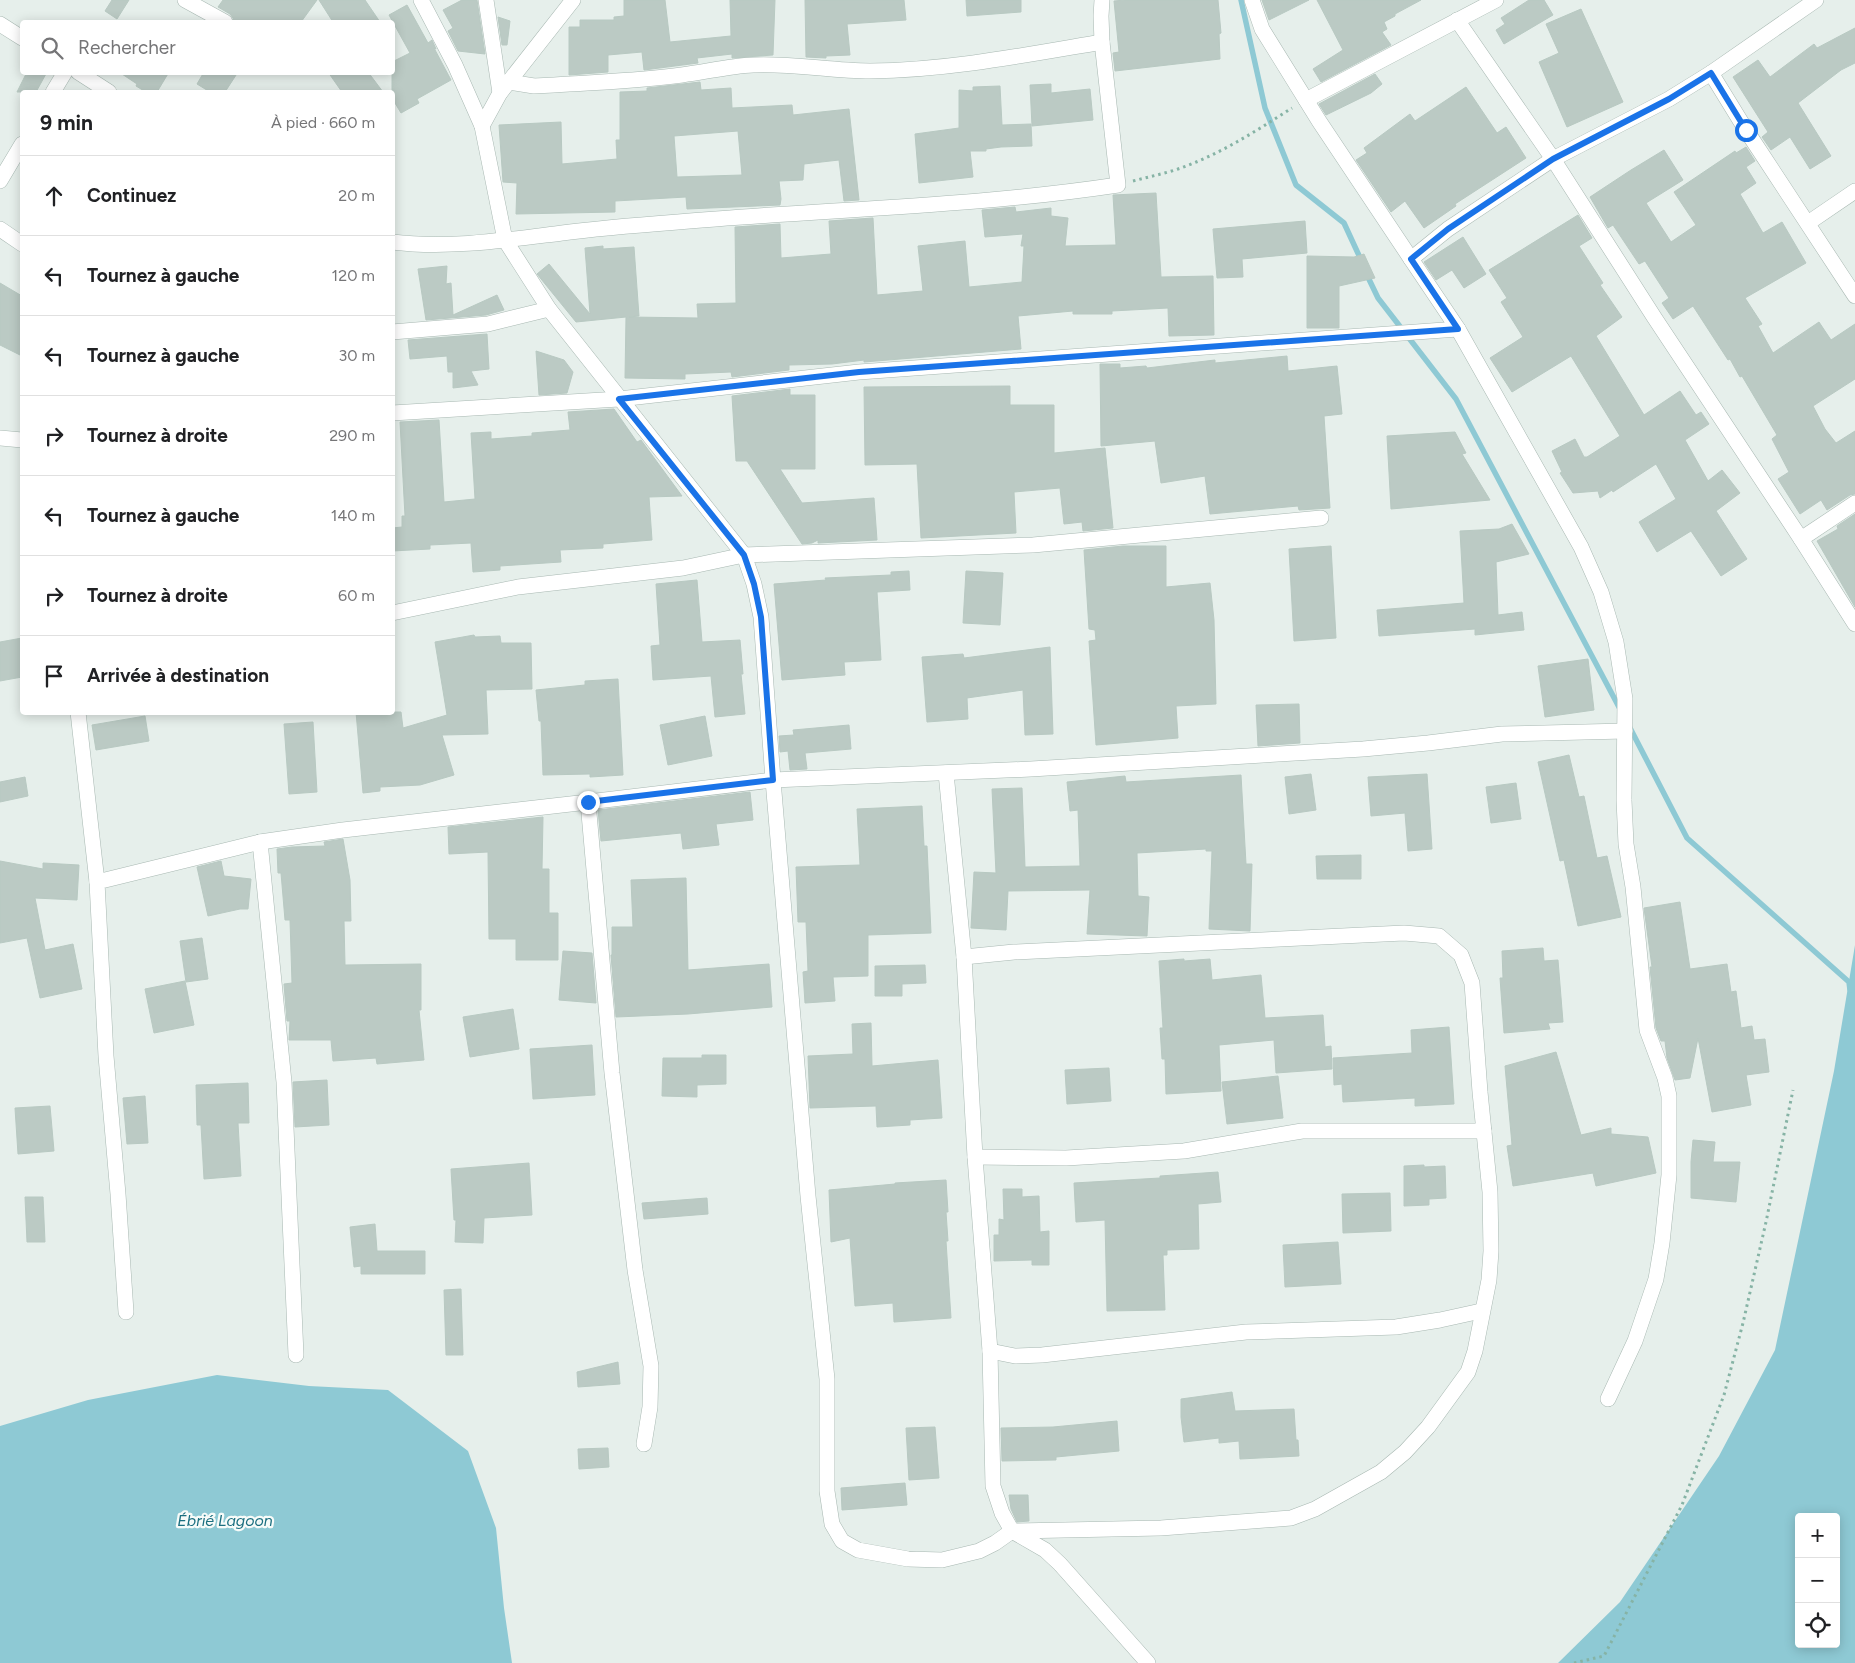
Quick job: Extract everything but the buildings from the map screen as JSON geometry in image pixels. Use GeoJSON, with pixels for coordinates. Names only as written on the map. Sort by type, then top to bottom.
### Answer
{"type":"FeatureCollection","features":[{"type":"Feature","properties":{"kind":"street"},"geometry":{"type":"LineString","coordinates":[[185,0],[221,20]]}},
{"type":"Feature","properties":{"kind":"street"},"geometry":{"type":"LineString","coordinates":[[421,0],[455,65],[482,126],[505,240],[549,309],[744,555],[754,584],[761,617],[808,1196],[827,1379],[827,1492],[832,1524],[842,1541],[858,1550],[908,1559],[942,1560],[979,1551],[996,1543],[1012,1531],[1161,1528],[1291,1518],[1315,1509],[1381,1472],[1405,1452],[1428,1427],[1468,1372],[1475,1351],[1489,1280],[1491,1250],[1490,1192],[1472,983],[1461,955],[1438,936],[1404,933],[1014,952],[964,957]]}},
{"type":"Feature","properties":{"kind":"street"},"geometry":{"type":"LineString","coordinates":[[486,0],[505,88]]}},
{"type":"Feature","properties":{"kind":"street"},"geometry":{"type":"LineString","coordinates":[[482,126],[505,88],[573,0]]}},
{"type":"Feature","properties":{"kind":"street"},"geometry":{"type":"LineString","coordinates":[[395,242],[455,244],[720,218],[893,208],[1049,194],[1118,185],[1102,42],[1100,16],[1102,0]]}},
{"type":"Feature","properties":{"kind":"street"},"geometry":{"type":"LineString","coordinates":[[1252,0],[1262,29],[1306,100],[1458,329],[1581,547],[1601,592],[1616,642],[1625,699],[1624,800],[1626,844],[1633,887],[1647,1030],[1665,1078],[1669,1096],[1669,1175],[1656,1279],[1635,1341],[1608,1399]]}},
{"type":"Feature","properties":{"kind":"street"},"geometry":{"type":"LineString","coordinates":[[1306,100],[1496,0]]}},
{"type":"Feature","properties":{"kind":"street"},"geometry":{"type":"LineString","coordinates":[[1411,259],[1448,229],[1553,159],[1669,99],[1711,73],[1816,0]]}},
{"type":"Feature","properties":{"kind":"street"},"geometry":{"type":"LineString","coordinates":[[1457,20],[1553,159],[1855,624]]}},
{"type":"Feature","properties":{"kind":"street"},"geometry":{"type":"LineString","coordinates":[[0,24],[20,37]]}},
{"type":"Feature","properties":{"kind":"street"},"geometry":{"type":"LineString","coordinates":[[505,88],[682,75],[754,65],[790,65],[868,71],[921,69],[970,64],[1102,42]]}},
{"type":"Feature","properties":{"kind":"street"},"geometry":{"type":"LineString","coordinates":[[1711,73],[1855,296]]}},
{"type":"Feature","properties":{"kind":"street"},"geometry":{"type":"LineString","coordinates":[[54,90],[63,75]]}},
{"type":"Feature","properties":{"kind":"street"},"geometry":{"type":"LineString","coordinates":[[83,75],[106,90]]}},
{"type":"Feature","properties":{"kind":"street"},"geometry":{"type":"LineString","coordinates":[[0,181],[20,147]]}},
{"type":"Feature","properties":{"kind":"street"},"geometry":{"type":"LineString","coordinates":[[1808,223],[1855,191]]}},
{"type":"Feature","properties":{"kind":"street"},"geometry":{"type":"LineString","coordinates":[[0,229],[20,243]]}},
{"type":"Feature","properties":{"kind":"street"},"geometry":{"type":"LineString","coordinates":[[395,332],[488,324],[549,309]]}},
{"type":"Feature","properties":{"kind":"street"},"geometry":{"type":"LineString","coordinates":[[395,413],[619,399],[859,372],[1458,329]]}},
{"type":"Feature","properties":{"kind":"street"},"geometry":{"type":"LineString","coordinates":[[0,438],[20,440]]}},
{"type":"Feature","properties":{"kind":"street"},"geometry":{"type":"LineString","coordinates":[[1801,539],[1855,502]]}},
{"type":"Feature","properties":{"kind":"street"},"geometry":{"type":"LineString","coordinates":[[395,612],[518,587],[683,568],[744,555],[1034,545],[1321,518]]}},
{"type":"Feature","properties":{"kind":"street"},"geometry":{"type":"LineString","coordinates":[[78,715],[98,882],[106,1056],[126,1312]]}},
{"type":"Feature","properties":{"kind":"street"},"geometry":{"type":"LineString","coordinates":[[98,882],[260,842],[344,830],[773,780],[946,773],[1363,749],[1502,734],[1625,731]]}},
{"type":"Feature","properties":{"kind":"street"},"geometry":{"type":"LineString","coordinates":[[946,773],[964,957],[975,1158],[990,1351],[993,1486],[1002,1513],[1012,1531],[1045,1550],[1060,1564],[1148,1663]]}},
{"type":"Feature","properties":{"kind":"street"},"geometry":{"type":"LineString","coordinates":[[588,802],[612,1073],[635,1270],[651,1366],[650,1407],[644,1444]]}},
{"type":"Feature","properties":{"kind":"street"},"geometry":{"type":"LineString","coordinates":[[260,842],[284,1082],[296,1355]]}},
{"type":"Feature","properties":{"kind":"street"},"geometry":{"type":"LineString","coordinates":[[975,1158],[1066,1158],[1184,1151],[1302,1131],[1484,1131]]}},
{"type":"Feature","properties":{"kind":"street"},"geometry":{"type":"LineString","coordinates":[[990,1351],[1014,1356],[1042,1355],[1246,1332],[1396,1327],[1482,1311]]}},
{"type":"Feature","properties":{"kind":"path"},"geometry":{"type":"LineString","coordinates":[[1118,185],[1179,168],[1261,128],[1282,114]]}},
{"type":"Feature","properties":{"kind":"path"},"geometry":{"type":"LineString","coordinates":[[1574,1663],[1604,1656],[1682,1505],[1710,1432],[1724,1395],[1743,1323],[1793,1090]]}},
{"type":"Feature","properties":{"kind":"water"},"geometry":{"type":"Polygon","coordinates":[[[1855,945],[1855,1663],[1558,1663],[1620,1602],[1719,1456],[1775,1350],[1834,1071],[1855,945]]]}},
{"type":"Feature","properties":{"kind":"water","name":"Ébrié Lagoon"},"geometry":{"type":"Polygon","coordinates":[[[217,1375],[309,1386],[388,1390],[468,1451],[496,1528],[512,1663],[0,1663],[0,1426],[88,1400],[217,1375]]]}},
{"type":"Feature","properties":{"kind":"waterway"},"geometry":{"type":"LineString","coordinates":[[1241,0],[1265,108],[1296,185],[1344,223],[1362,262]]}},
{"type":"Feature","properties":{"kind":"waterway"},"geometry":{"type":"LineString","coordinates":[[1366,273],[1378,298],[1456,399],[1620,709]]}},
{"type":"Feature","properties":{"kind":"waterway"},"geometry":{"type":"LineString","coordinates":[[1629,726],[1687,838],[1849,982],[1850,990]]}},
{"type":"Feature","properties":{"kind":"route"},"geometry":{"type":"LineString","coordinates":[[588,802],[773,780],[761,617],[754,584],[744,555],[619,399],[859,372],[1458,329],[1411,259],[1448,229],[1553,159],[1669,99],[1711,73],[1746,130]]}}]}
